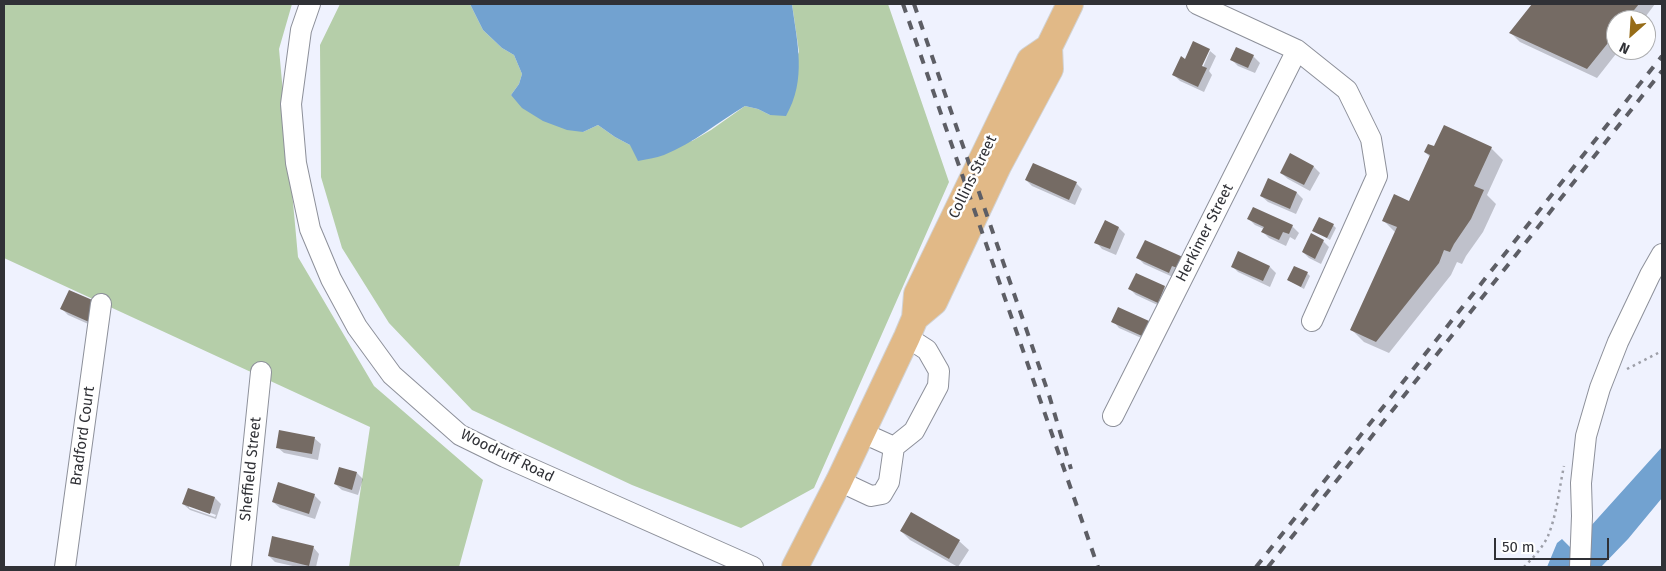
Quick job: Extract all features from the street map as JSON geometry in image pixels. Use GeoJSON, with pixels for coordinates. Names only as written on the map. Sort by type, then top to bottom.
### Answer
{"type":"FeatureCollection","features":[{"type":"Feature","properties":{"kind":"main road","name":"Collins Street"},"geometry":{"type":"LineString","coordinates":[[795,567],[863,433],[911,328],[934,302],[998,166],[1050,69],[1049,47],[1070,4]]}},
{"type":"Feature","properties":{"kind":"street","name":"Woodruff Road"},"geometry":{"type":"LineString","coordinates":[[310,4],[301,30],[291,104],[296,163],[310,229],[331,279],[357,327],[392,375],[460,435],[505,457],[753,567]]}},
{"type":"Feature","properties":{"kind":"street"},"geometry":{"type":"LineString","coordinates":[[1197,4],[1297,50],[1347,90],[1371,139],[1378,176],[1312,321]]}},
{"type":"Feature","properties":{"kind":"street","name":"Herkimer Street"},"geometry":{"type":"LineString","coordinates":[[1114,416],[1297,50]]}},
{"type":"Feature","properties":{"kind":"street"},"geometry":{"type":"LineString","coordinates":[[1580,567],[1582,483],[1586,436],[1600,388],[1618,342],[1650,274],[1662,254]]}},
{"type":"Feature","properties":{"kind":"street","name":"Bradford Court"},"geometry":{"type":"LineString","coordinates":[[65,567],[101,304]]}},
{"type":"Feature","properties":{"kind":"street"},"geometry":{"type":"LineString","coordinates":[[839,481],[871,496],[882,494],[889,482],[894,447],[914,431],[938,386],[939,372],[927,350],[911,328]]}},
{"type":"Feature","properties":{"kind":"street","name":"Sheffield Street"},"geometry":{"type":"LineString","coordinates":[[241,567],[261,372]]}},
{"type":"Feature","properties":{"kind":"street"},"geometry":{"type":"LineString","coordinates":[[863,433],[894,447]]}},
{"type":"Feature","properties":{"kind":"path"},"geometry":{"type":"LineString","coordinates":[[1621,371],[1662,351]]}},
{"type":"Feature","properties":{"kind":"path"},"geometry":{"type":"LineString","coordinates":[[1524,567],[1534,557],[1548,536],[1556,507],[1564,464]]}},
{"type":"Feature","properties":{"kind":"green space"},"geometry":{"type":"Polygon","coordinates":[[[4,4],[292,4],[279,49],[298,257],[374,386],[483,480],[459,567],[349,567],[370,427],[4,258],[4,4]]]}},
{"type":"Feature","properties":{"kind":"green space"},"geometry":{"type":"Polygon","coordinates":[[[340,4],[470,4],[483,30],[502,48],[514,55],[522,74],[519,84],[511,95],[583,132],[598,125],[630,145],[692,141],[745,106],[758,109],[770,115],[799,52],[792,4],[888,4],[949,182],[814,488],[741,528],[632,485],[472,410],[389,323],[342,248],[321,177],[320,45],[340,4]]]}},
{"type":"Feature","properties":{"kind":"water"},"geometry":{"type":"Polygon","coordinates":[[[470,4],[792,4],[799,61],[796,88],[786,116],[770,115],[758,109],[745,106],[675,150],[661,156],[638,161],[630,145],[598,125],[583,132],[567,130],[543,121],[522,108],[511,95],[519,84],[522,74],[514,55],[502,48],[483,30],[470,4]]]}},
{"type":"Feature","properties":{"kind":"water"},"geometry":{"type":"Polygon","coordinates":[[[1662,447],[1662,498],[1628,539],[1601,567],[1547,567],[1557,543],[1562,539],[1571,548],[1662,447]]]}},
{"type":"Feature","properties":{"kind":"building"},"geometry":{"type":"Polygon","coordinates":[[[1532,4],[1639,4],[1634,10],[1606,10],[1606,45],[1587,69],[1509,33],[1532,4]]]}},
{"type":"Feature","properties":{"kind":"building"},"geometry":{"type":"Polygon","coordinates":[[[1193,41],[1210,49],[1202,66],[1207,68],[1198,87],[1172,75],[1181,56],[1185,59],[1193,41]]]}},
{"type":"Feature","properties":{"kind":"building"},"geometry":{"type":"Polygon","coordinates":[[[1236,47],[1254,55],[1248,68],[1230,60],[1236,47]]]}},
{"type":"Feature","properties":{"kind":"building"},"geometry":{"type":"Polygon","coordinates":[[[1444,125],[1492,147],[1474,186],[1484,190],[1471,219],[1450,252],[1444,250],[1439,263],[1376,342],[1350,330],[1397,227],[1382,221],[1394,194],[1409,201],[1430,155],[1424,152],[1428,144],[1434,146],[1444,125]]]}},
{"type":"Feature","properties":{"kind":"building"},"geometry":{"type":"Polygon","coordinates":[[[1290,153],[1314,166],[1304,185],[1280,173],[1290,153]]]}},
{"type":"Feature","properties":{"kind":"building"},"geometry":{"type":"Polygon","coordinates":[[[1033,163],[1077,182],[1069,200],[1025,180],[1033,163]]]}},
{"type":"Feature","properties":{"kind":"building"},"geometry":{"type":"Polygon","coordinates":[[[1268,178],[1297,192],[1290,209],[1260,196],[1268,178]]]}},
{"type":"Feature","properties":{"kind":"building"},"geometry":{"type":"Polygon","coordinates":[[[1253,207],[1293,225],[1289,234],[1283,232],[1279,240],[1261,232],[1264,227],[1247,219],[1253,207]]]}},
{"type":"Feature","properties":{"kind":"building"},"geometry":{"type":"Polygon","coordinates":[[[1319,217],[1334,224],[1327,238],[1312,231],[1319,217]]]}},
{"type":"Feature","properties":{"kind":"building"},"geometry":{"type":"Polygon","coordinates":[[[1105,220],[1119,227],[1110,249],[1094,243],[1105,220]]]}},
{"type":"Feature","properties":{"kind":"building"},"geometry":{"type":"Polygon","coordinates":[[[1311,233],[1324,240],[1315,259],[1302,252],[1311,233]]]}},
{"type":"Feature","properties":{"kind":"building"},"geometry":{"type":"Polygon","coordinates":[[[1145,240],[1185,258],[1180,269],[1172,266],[1169,273],[1136,258],[1145,240]]]}},
{"type":"Feature","properties":{"kind":"building"},"geometry":{"type":"Polygon","coordinates":[[[1238,251],[1270,266],[1263,281],[1231,267],[1238,251]]]}},
{"type":"Feature","properties":{"kind":"building"},"geometry":{"type":"Polygon","coordinates":[[[1294,266],[1308,272],[1301,287],[1287,280],[1294,266]]]}},
{"type":"Feature","properties":{"kind":"building"},"geometry":{"type":"Polygon","coordinates":[[[1136,273],[1165,286],[1158,303],[1128,289],[1136,273]]]}},
{"type":"Feature","properties":{"kind":"building"},"geometry":{"type":"Polygon","coordinates":[[[69,290],[97,302],[89,322],[60,309],[69,290]]]}},
{"type":"Feature","properties":{"kind":"building"},"geometry":{"type":"Polygon","coordinates":[[[1118,307],[1149,321],[1142,336],[1111,322],[1118,307]]]}},
{"type":"Feature","properties":{"kind":"building"},"geometry":{"type":"Polygon","coordinates":[[[279,430],[315,437],[312,454],[276,448],[279,430]]]}},
{"type":"Feature","properties":{"kind":"building"},"geometry":{"type":"Polygon","coordinates":[[[339,467],[357,472],[352,490],[334,484],[339,467]]]}},
{"type":"Feature","properties":{"kind":"building"},"geometry":{"type":"Polygon","coordinates":[[[278,482],[315,494],[309,514],[272,502],[278,482]]]}},
{"type":"Feature","properties":{"kind":"building"},"geometry":{"type":"Polygon","coordinates":[[[188,488],[215,497],[210,514],[182,504],[188,488]]]}},
{"type":"Feature","properties":{"kind":"building"},"geometry":{"type":"Polygon","coordinates":[[[911,512],[960,540],[949,559],[900,531],[911,512]]]}},
{"type":"Feature","properties":{"kind":"building"},"geometry":{"type":"Polygon","coordinates":[[[272,536],[314,546],[309,566],[268,556],[272,536]]]}},
{"type":"Feature","properties":{"kind":"railway"},"geometry":{"type":"LineString","coordinates":[[903,4],[1098,567]]}},
{"type":"Feature","properties":{"kind":"railway"},"geometry":{"type":"LineString","coordinates":[[914,4],[1049,395],[1071,469]]}},
{"type":"Feature","properties":{"kind":"railway"},"geometry":{"type":"LineString","coordinates":[[1256,567],[1662,56]]}},
{"type":"Feature","properties":{"kind":"railway"},"geometry":{"type":"LineString","coordinates":[[1268,567],[1662,71]]}}]}
